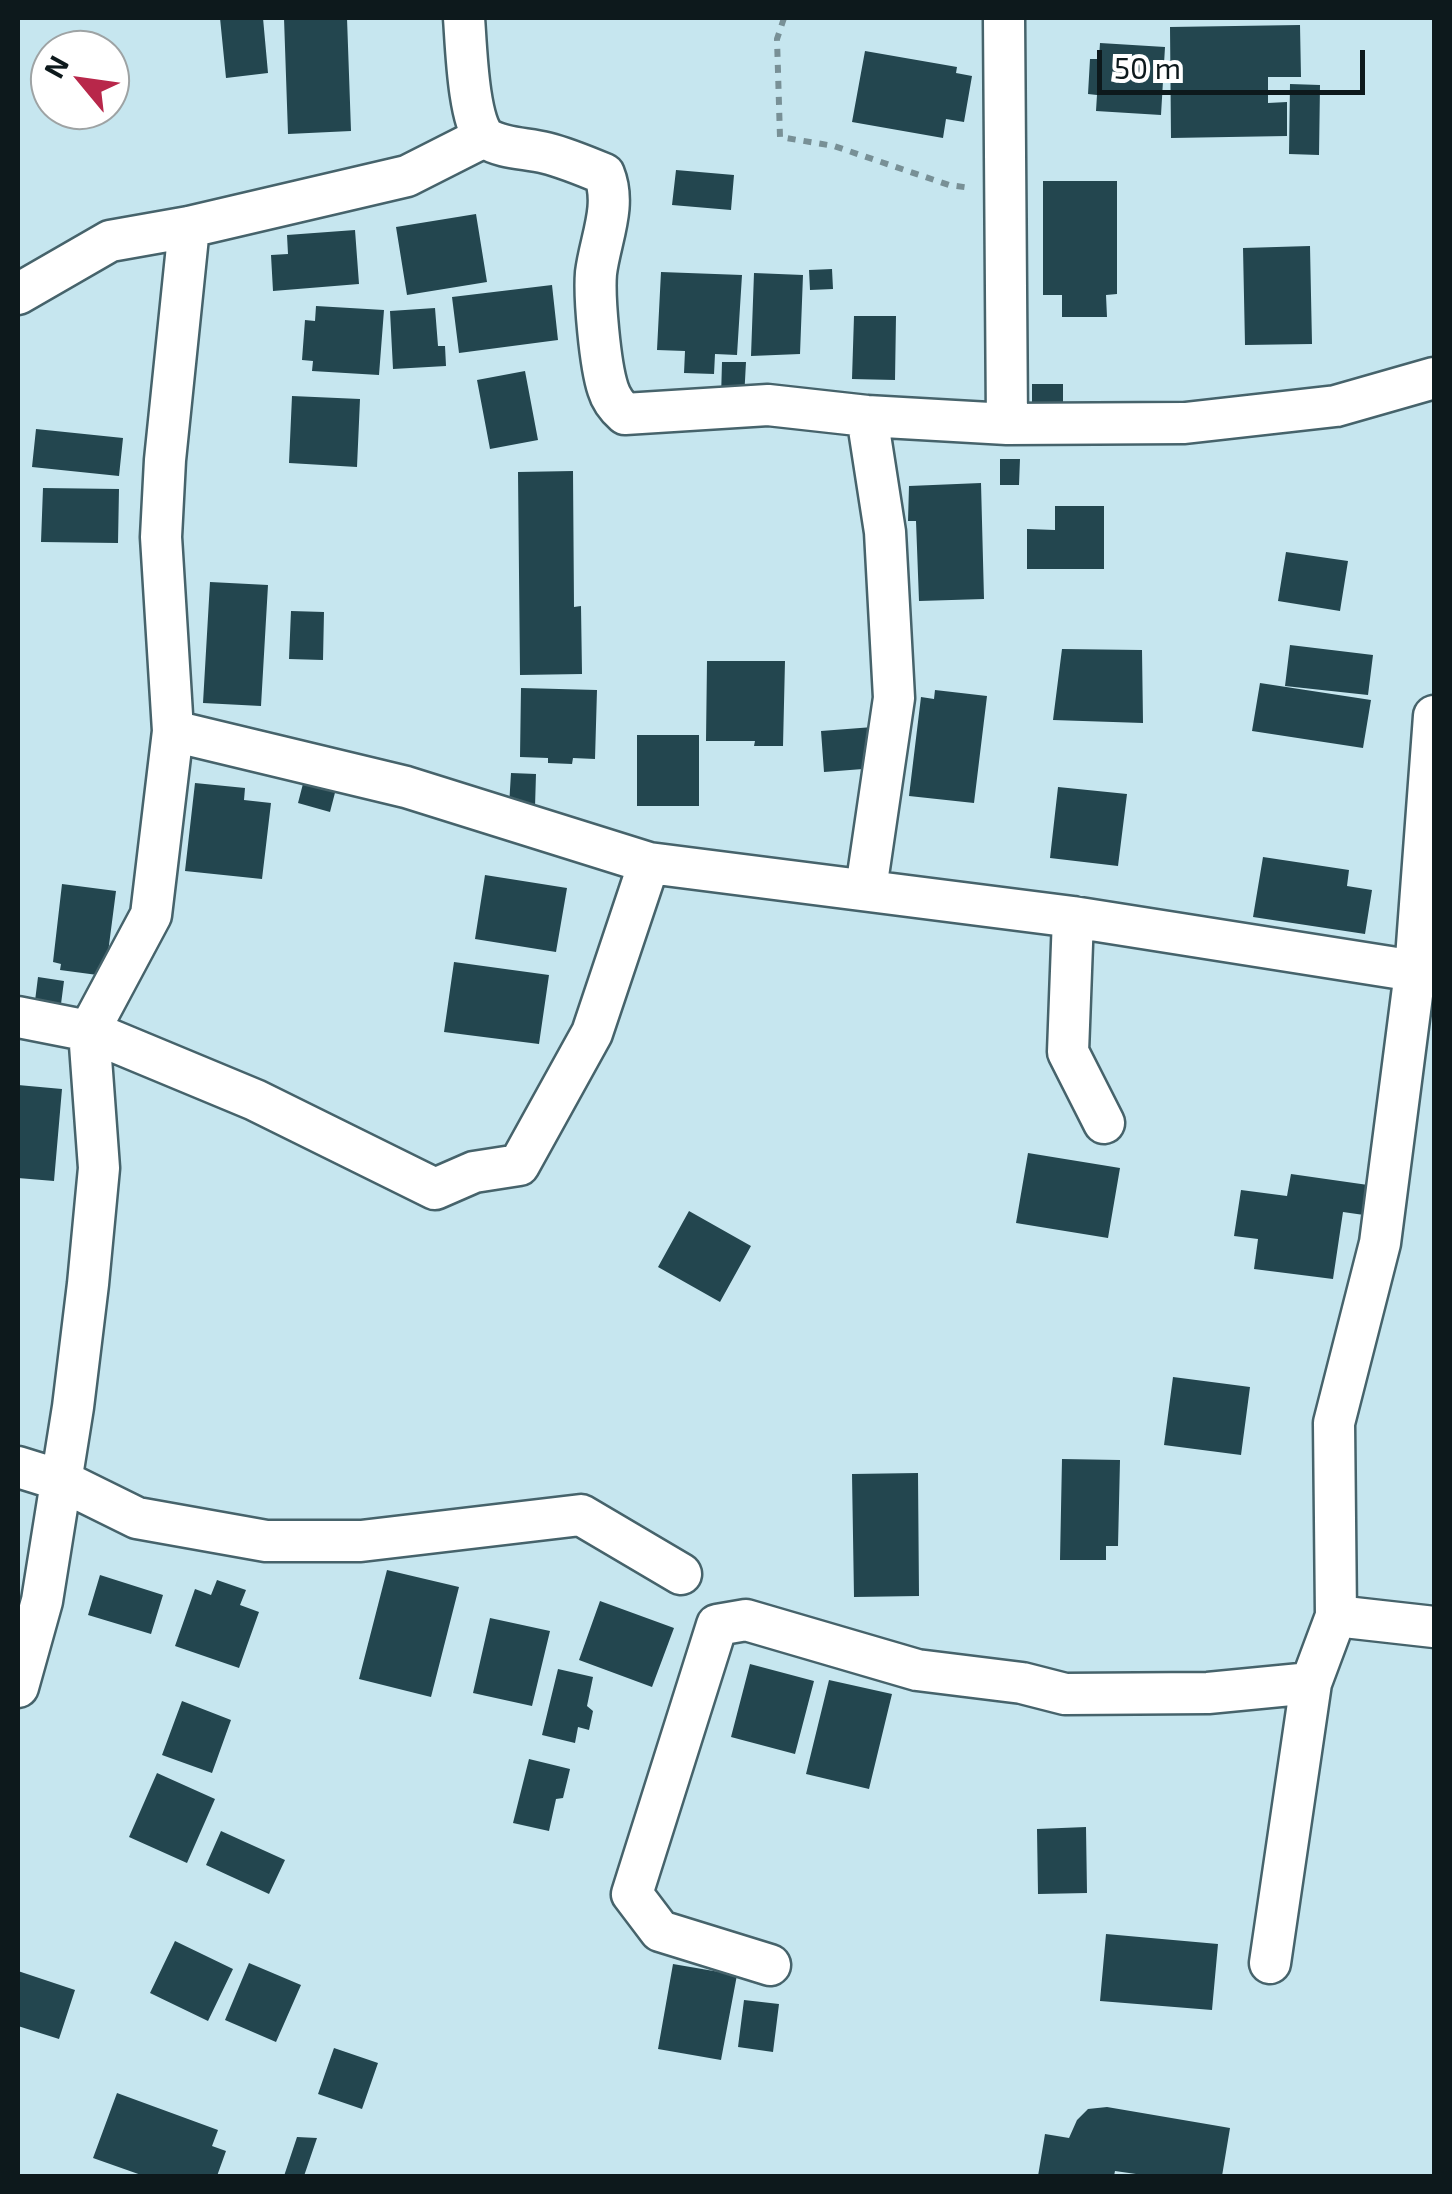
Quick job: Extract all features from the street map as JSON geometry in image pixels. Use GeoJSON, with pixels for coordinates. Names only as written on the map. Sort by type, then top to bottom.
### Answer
{"type":"FeatureCollection","features":[{"type":"Feature","properties":{"kind":"street"},"geometry":{"type":"LineString","coordinates":[[464,18],[471,89],[478,129],[484,137],[496,143],[546,152],[604,174],[609,186],[596,273],[597,301],[607,388],[616,407],[625,414],[768,405],[868,416],[1008,424],[1204,421],[1336,406],[1434,378]]}},
{"type":"Feature","properties":{"kind":"street"},"geometry":{"type":"LineString","coordinates":[[1004,18],[1008,424]]}},
{"type":"Feature","properties":{"kind":"street"},"geometry":{"type":"LineString","coordinates":[[18,294],[110,241],[189,227],[407,176],[484,137]]}},
{"type":"Feature","properties":{"kind":"street"},"geometry":{"type":"LineString","coordinates":[[18,1687],[42,1601],[84,1319],[99,1168],[89,1031],[151,916],[173,731],[160,537],[189,227]]}},
{"type":"Feature","properties":{"kind":"street"},"geometry":{"type":"LineString","coordinates":[[866,889],[894,698],[885,532],[868,416]]}},
{"type":"Feature","properties":{"kind":"street"},"geometry":{"type":"LineString","coordinates":[[1270,1964],[1311,1684],[1336,1616],[1334,1424],[1380,1243],[1425,973],[1434,716]]}},
{"type":"Feature","properties":{"kind":"street"},"geometry":{"type":"LineString","coordinates":[[173,731],[406,787],[648,863],[1074,917],[1425,973]]}},
{"type":"Feature","properties":{"kind":"street"},"geometry":{"type":"LineString","coordinates":[[18,1017],[89,1031],[254,1100],[435,1189],[474,1172],[518,1165],[592,1033],[648,863]]}},
{"type":"Feature","properties":{"kind":"street"},"geometry":{"type":"LineString","coordinates":[[1074,917],[1068,1052],[1104,1123]]}},
{"type":"Feature","properties":{"kind":"street"},"geometry":{"type":"LineString","coordinates":[[18,1467],[60,1480],[137,1518],[266,1542],[360,1541],[580,1515],[681,1574]]}},
{"type":"Feature","properties":{"kind":"street"},"geometry":{"type":"LineString","coordinates":[[1336,1616],[1434,1626]]}},
{"type":"Feature","properties":{"kind":"street"},"geometry":{"type":"LineString","coordinates":[[770,1965],[660,1931],[632,1894],[716,1625],[746,1620],[917,1670],[1022,1683],[1064,1694],[1208,1693],[1311,1684]]}},
{"type":"Feature","properties":{"kind":"path"},"geometry":{"type":"LineString","coordinates":[[784,18],[778,39],[780,137],[834,146],[949,185],[1007,192]]}},
{"type":"Feature","properties":{"kind":"building"},"geometry":{"type":"Polygon","coordinates":[[[220,18],[263,18],[268,73],[226,78],[220,18]]]}},
{"type":"Feature","properties":{"kind":"building"},"geometry":{"type":"Polygon","coordinates":[[[284,18],[347,18],[351,131],[288,134],[284,18]]]}},
{"type":"Feature","properties":{"kind":"building"},"geometry":{"type":"Polygon","coordinates":[[[1300,25],[1301,77],[1268,77],[1268,103],[1287,102],[1287,136],[1171,138],[1170,27],[1300,25]]]}},
{"type":"Feature","properties":{"kind":"building"},"geometry":{"type":"Polygon","coordinates":[[[1100,43],[1165,47],[1161,115],[1096,111],[1097,95],[1088,94],[1090,59],[1099,59],[1100,43]]]}},
{"type":"Feature","properties":{"kind":"building"},"geometry":{"type":"Polygon","coordinates":[[[865,51],[957,67],[956,73],[972,76],[964,122],[946,119],[943,138],[852,122],[865,51]]]}},
{"type":"Feature","properties":{"kind":"building"},"geometry":{"type":"Polygon","coordinates":[[[1290,84],[1320,85],[1319,155],[1289,154],[1290,84]]]}},
{"type":"Feature","properties":{"kind":"building"},"geometry":{"type":"Polygon","coordinates":[[[676,170],[734,175],[731,210],[672,205],[676,170]]]}},
{"type":"Feature","properties":{"kind":"building"},"geometry":{"type":"Polygon","coordinates":[[[1043,181],[1117,181],[1117,294],[1106,295],[1107,317],[1062,317],[1062,295],[1043,295],[1043,181]]]}},
{"type":"Feature","properties":{"kind":"building"},"geometry":{"type":"Polygon","coordinates":[[[476,214],[487,282],[407,295],[396,227],[476,214]]]}},
{"type":"Feature","properties":{"kind":"building"},"geometry":{"type":"Polygon","coordinates":[[[355,230],[359,284],[273,291],[271,255],[288,254],[287,235],[355,230]]]}},
{"type":"Feature","properties":{"kind":"building"},"geometry":{"type":"Polygon","coordinates":[[[1310,246],[1312,344],[1245,345],[1243,248],[1310,246]]]}},
{"type":"Feature","properties":{"kind":"building"},"geometry":{"type":"Polygon","coordinates":[[[832,269],[833,289],[810,290],[809,270],[832,269]]]}},
{"type":"Feature","properties":{"kind":"building"},"geometry":{"type":"Polygon","coordinates":[[[661,272],[742,275],[737,355],[715,354],[714,374],[684,373],[685,351],[657,350],[661,272]]]}},
{"type":"Feature","properties":{"kind":"building"},"geometry":{"type":"Polygon","coordinates":[[[754,273],[803,275],[800,354],[751,356],[754,273]]]}},
{"type":"Feature","properties":{"kind":"building"},"geometry":{"type":"Polygon","coordinates":[[[552,285],[558,340],[459,353],[452,297],[552,285]]]}},
{"type":"Feature","properties":{"kind":"building"},"geometry":{"type":"Polygon","coordinates":[[[316,306],[384,310],[379,375],[312,371],[313,361],[302,360],[305,320],[315,321],[316,306]]]}},
{"type":"Feature","properties":{"kind":"building"},"geometry":{"type":"Polygon","coordinates":[[[435,308],[438,346],[445,346],[446,366],[393,369],[390,311],[435,308]]]}},
{"type":"Feature","properties":{"kind":"building"},"geometry":{"type":"Polygon","coordinates":[[[854,316],[896,316],[895,380],[852,379],[854,316]]]}},
{"type":"Feature","properties":{"kind":"building"},"geometry":{"type":"Polygon","coordinates":[[[722,362],[746,362],[744,399],[721,398],[722,362]]]}},
{"type":"Feature","properties":{"kind":"building"},"geometry":{"type":"Polygon","coordinates":[[[525,371],[538,440],[490,449],[477,380],[525,371]]]}},
{"type":"Feature","properties":{"kind":"building"},"geometry":{"type":"Polygon","coordinates":[[[1032,384],[1063,384],[1063,411],[1032,411],[1032,384]]]}},
{"type":"Feature","properties":{"kind":"building"},"geometry":{"type":"Polygon","coordinates":[[[292,396],[360,399],[357,467],[289,463],[292,396]]]}},
{"type":"Feature","properties":{"kind":"building"},"geometry":{"type":"Polygon","coordinates":[[[36,429],[123,438],[119,476],[32,467],[36,429]]]}},
{"type":"Feature","properties":{"kind":"building"},"geometry":{"type":"Polygon","coordinates":[[[1000,459],[1020,459],[1019,485],[1000,485],[1000,459]]]}},
{"type":"Feature","properties":{"kind":"building"},"geometry":{"type":"Polygon","coordinates":[[[573,471],[574,607],[581,606],[582,674],[520,675],[518,472],[573,471]]]}},
{"type":"Feature","properties":{"kind":"building"},"geometry":{"type":"Polygon","coordinates":[[[981,483],[984,599],[919,601],[916,521],[908,521],[909,486],[981,483]]]}},
{"type":"Feature","properties":{"kind":"building"},"geometry":{"type":"Polygon","coordinates":[[[43,488],[119,489],[118,543],[41,542],[43,488]]]}},
{"type":"Feature","properties":{"kind":"building"},"geometry":{"type":"Polygon","coordinates":[[[1055,506],[1104,506],[1104,569],[1027,569],[1027,529],[1055,530],[1055,506]]]}},
{"type":"Feature","properties":{"kind":"building"},"geometry":{"type":"Polygon","coordinates":[[[1286,552],[1348,561],[1340,611],[1278,601],[1286,552]]]}},
{"type":"Feature","properties":{"kind":"building"},"geometry":{"type":"Polygon","coordinates":[[[210,582],[268,585],[261,706],[203,703],[210,582]]]}},
{"type":"Feature","properties":{"kind":"building"},"geometry":{"type":"Polygon","coordinates":[[[291,611],[324,612],[323,660],[289,659],[291,611]]]}},
{"type":"Feature","properties":{"kind":"building"},"geometry":{"type":"Polygon","coordinates":[[[1290,645],[1373,655],[1368,695],[1285,686],[1290,645]]]}},
{"type":"Feature","properties":{"kind":"building"},"geometry":{"type":"Polygon","coordinates":[[[1062,649],[1142,650],[1143,723],[1053,720],[1062,649]]]}},
{"type":"Feature","properties":{"kind":"building"},"geometry":{"type":"Polygon","coordinates":[[[707,661],[785,661],[783,746],[754,746],[755,741],[706,741],[707,661]]]}},
{"type":"Feature","properties":{"kind":"building"},"geometry":{"type":"Polygon","coordinates":[[[1260,683],[1371,700],[1363,748],[1252,731],[1260,683]]]}},
{"type":"Feature","properties":{"kind":"building"},"geometry":{"type":"Polygon","coordinates":[[[521,688],[597,690],[595,759],[573,758],[572,764],[520,757],[521,688]]]}},
{"type":"Feature","properties":{"kind":"building"},"geometry":{"type":"Polygon","coordinates":[[[935,690],[987,696],[974,803],[909,796],[921,697],[934,699],[935,690]]]}},
{"type":"Feature","properties":{"kind":"building"},"geometry":{"type":"Polygon","coordinates":[[[873,727],[876,768],[824,772],[821,731],[873,727]]]}},
{"type":"Feature","properties":{"kind":"building"},"geometry":{"type":"Polygon","coordinates":[[[637,735],[699,735],[699,806],[637,806],[637,735]]]}},
{"type":"Feature","properties":{"kind":"building"},"geometry":{"type":"Polygon","coordinates":[[[511,773],[536,774],[535,807],[509,806],[511,773]]]}},
{"type":"Feature","properties":{"kind":"building"},"geometry":{"type":"Polygon","coordinates":[[[305,776],[337,785],[330,812],[298,803],[305,776]]]}},
{"type":"Feature","properties":{"kind":"building"},"geometry":{"type":"Polygon","coordinates":[[[195,783],[245,788],[244,800],[271,803],[262,879],[185,871],[195,783]]]}},
{"type":"Feature","properties":{"kind":"building"},"geometry":{"type":"Polygon","coordinates":[[[1058,787],[1127,794],[1118,866],[1050,858],[1058,787]]]}},
{"type":"Feature","properties":{"kind":"building"},"geometry":{"type":"Polygon","coordinates":[[[1263,857],[1349,870],[1347,886],[1372,890],[1365,934],[1253,917],[1263,857]]]}},
{"type":"Feature","properties":{"kind":"building"},"geometry":{"type":"Polygon","coordinates":[[[485,875],[567,888],[556,952],[475,939],[485,875]]]}},
{"type":"Feature","properties":{"kind":"building"},"geometry":{"type":"Polygon","coordinates":[[[62,884],[116,891],[105,976],[60,970],[61,964],[53,962],[62,884]]]}},
{"type":"Feature","properties":{"kind":"building"},"geometry":{"type":"Polygon","coordinates":[[[454,962],[549,975],[539,1044],[444,1032],[454,962]]]}},
{"type":"Feature","properties":{"kind":"building"},"geometry":{"type":"Polygon","coordinates":[[[38,977],[64,981],[61,1004],[35,1001],[38,977]]]}},
{"type":"Feature","properties":{"kind":"building"},"geometry":{"type":"Polygon","coordinates":[[[18,1085],[62,1089],[54,1181],[18,1178],[18,1085]]]}},
{"type":"Feature","properties":{"kind":"building"},"geometry":{"type":"Polygon","coordinates":[[[1028,1153],[1120,1168],[1108,1238],[1016,1223],[1028,1153]]]}},
{"type":"Feature","properties":{"kind":"building"},"geometry":{"type":"Polygon","coordinates":[[[1291,1174],[1368,1185],[1364,1215],[1343,1212],[1333,1279],[1254,1269],[1258,1239],[1234,1236],[1241,1190],[1287,1196],[1291,1174]]]}},
{"type":"Feature","properties":{"kind":"building"},"geometry":{"type":"Polygon","coordinates":[[[689,1211],[751,1246],[720,1302],[658,1267],[689,1211]]]}},
{"type":"Feature","properties":{"kind":"building"},"geometry":{"type":"Polygon","coordinates":[[[1173,1377],[1250,1387],[1241,1455],[1164,1445],[1173,1377]]]}},
{"type":"Feature","properties":{"kind":"building"},"geometry":{"type":"Polygon","coordinates":[[[1062,1459],[1120,1460],[1118,1546],[1106,1546],[1106,1560],[1060,1560],[1062,1459]]]}},
{"type":"Feature","properties":{"kind":"building"},"geometry":{"type":"Polygon","coordinates":[[[918,1473],[919,1596],[854,1597],[852,1474],[918,1473]]]}},
{"type":"Feature","properties":{"kind":"building"},"geometry":{"type":"Polygon","coordinates":[[[387,1570],[459,1587],[431,1697],[359,1679],[387,1570]]]}},
{"type":"Feature","properties":{"kind":"building"},"geometry":{"type":"Polygon","coordinates":[[[100,1575],[163,1595],[151,1634],[88,1615],[100,1575]]]}},
{"type":"Feature","properties":{"kind":"building"},"geometry":{"type":"Polygon","coordinates":[[[217,1580],[246,1590],[240,1605],[259,1612],[239,1668],[175,1646],[195,1589],[211,1595],[217,1580]]]}},
{"type":"Feature","properties":{"kind":"building"},"geometry":{"type":"Polygon","coordinates":[[[600,1601],[674,1628],[652,1687],[579,1660],[600,1601]]]}},
{"type":"Feature","properties":{"kind":"building"},"geometry":{"type":"Polygon","coordinates":[[[490,1618],[550,1631],[532,1706],[473,1693],[490,1618]]]}},
{"type":"Feature","properties":{"kind":"building"},"geometry":{"type":"Polygon","coordinates":[[[750,1664],[814,1681],[795,1754],[731,1737],[750,1664]]]}},
{"type":"Feature","properties":{"kind":"building"},"geometry":{"type":"Polygon","coordinates":[[[558,1669],[593,1677],[587,1706],[593,1711],[589,1730],[578,1727],[575,1743],[542,1735],[558,1669]]]}},
{"type":"Feature","properties":{"kind":"building"},"geometry":{"type":"Polygon","coordinates":[[[829,1680],[892,1694],[869,1789],[806,1774],[829,1680]]]}},
{"type":"Feature","properties":{"kind":"building"},"geometry":{"type":"Polygon","coordinates":[[[182,1701],[231,1720],[212,1773],[162,1755],[182,1701]]]}},
{"type":"Feature","properties":{"kind":"building"},"geometry":{"type":"Polygon","coordinates":[[[529,1759],[570,1769],[563,1798],[556,1799],[549,1831],[513,1823],[529,1759]]]}},
{"type":"Feature","properties":{"kind":"building"},"geometry":{"type":"Polygon","coordinates":[[[157,1773],[215,1799],[187,1863],[129,1837],[157,1773]]]}},
{"type":"Feature","properties":{"kind":"building"},"geometry":{"type":"Polygon","coordinates":[[[1086,1827],[1087,1893],[1038,1894],[1037,1829],[1086,1827]]]}},
{"type":"Feature","properties":{"kind":"building"},"geometry":{"type":"Polygon","coordinates":[[[221,1831],[285,1860],[269,1894],[206,1865],[221,1831]]]}},
{"type":"Feature","properties":{"kind":"building"},"geometry":{"type":"Polygon","coordinates":[[[1106,1934],[1218,1944],[1212,2010],[1100,2001],[1106,1934]]]}},
{"type":"Feature","properties":{"kind":"building"},"geometry":{"type":"Polygon","coordinates":[[[175,1941],[233,1969],[208,2021],[150,1993],[175,1941]]]}},
{"type":"Feature","properties":{"kind":"building"},"geometry":{"type":"Polygon","coordinates":[[[249,1963],[301,1985],[276,2042],[225,2020],[249,1963]]]}},
{"type":"Feature","properties":{"kind":"building"},"geometry":{"type":"Polygon","coordinates":[[[673,1964],[737,1975],[721,2060],[658,2049],[673,1964]]]}},
{"type":"Feature","properties":{"kind":"building"},"geometry":{"type":"Polygon","coordinates":[[[18,1971],[75,1990],[59,2039],[18,2026],[18,1971]]]}},
{"type":"Feature","properties":{"kind":"building"},"geometry":{"type":"Polygon","coordinates":[[[744,2000],[779,2004],[773,2052],[738,2047],[744,2000]]]}},
{"type":"Feature","properties":{"kind":"building"},"geometry":{"type":"Polygon","coordinates":[[[334,2048],[378,2063],[362,2109],[318,2094],[334,2048]]]}},
{"type":"Feature","properties":{"kind":"building"},"geometry":{"type":"Polygon","coordinates":[[[117,2093],[218,2130],[212,2146],[226,2151],[217,2176],[144,2176],[93,2158],[117,2093]]]}},
{"type":"Feature","properties":{"kind":"building"},"geometry":{"type":"Polygon","coordinates":[[[1107,2107],[1230,2128],[1222,2176],[1150,2176],[1115,2171],[1114,2176],[1038,2176],[1045,2134],[1069,2138],[1077,2120],[1088,2109],[1107,2107]]]}},
{"type":"Feature","properties":{"kind":"building"},"geometry":{"type":"Polygon","coordinates":[[[297,2137],[317,2138],[304,2176],[284,2176],[297,2137]]]}}]}
